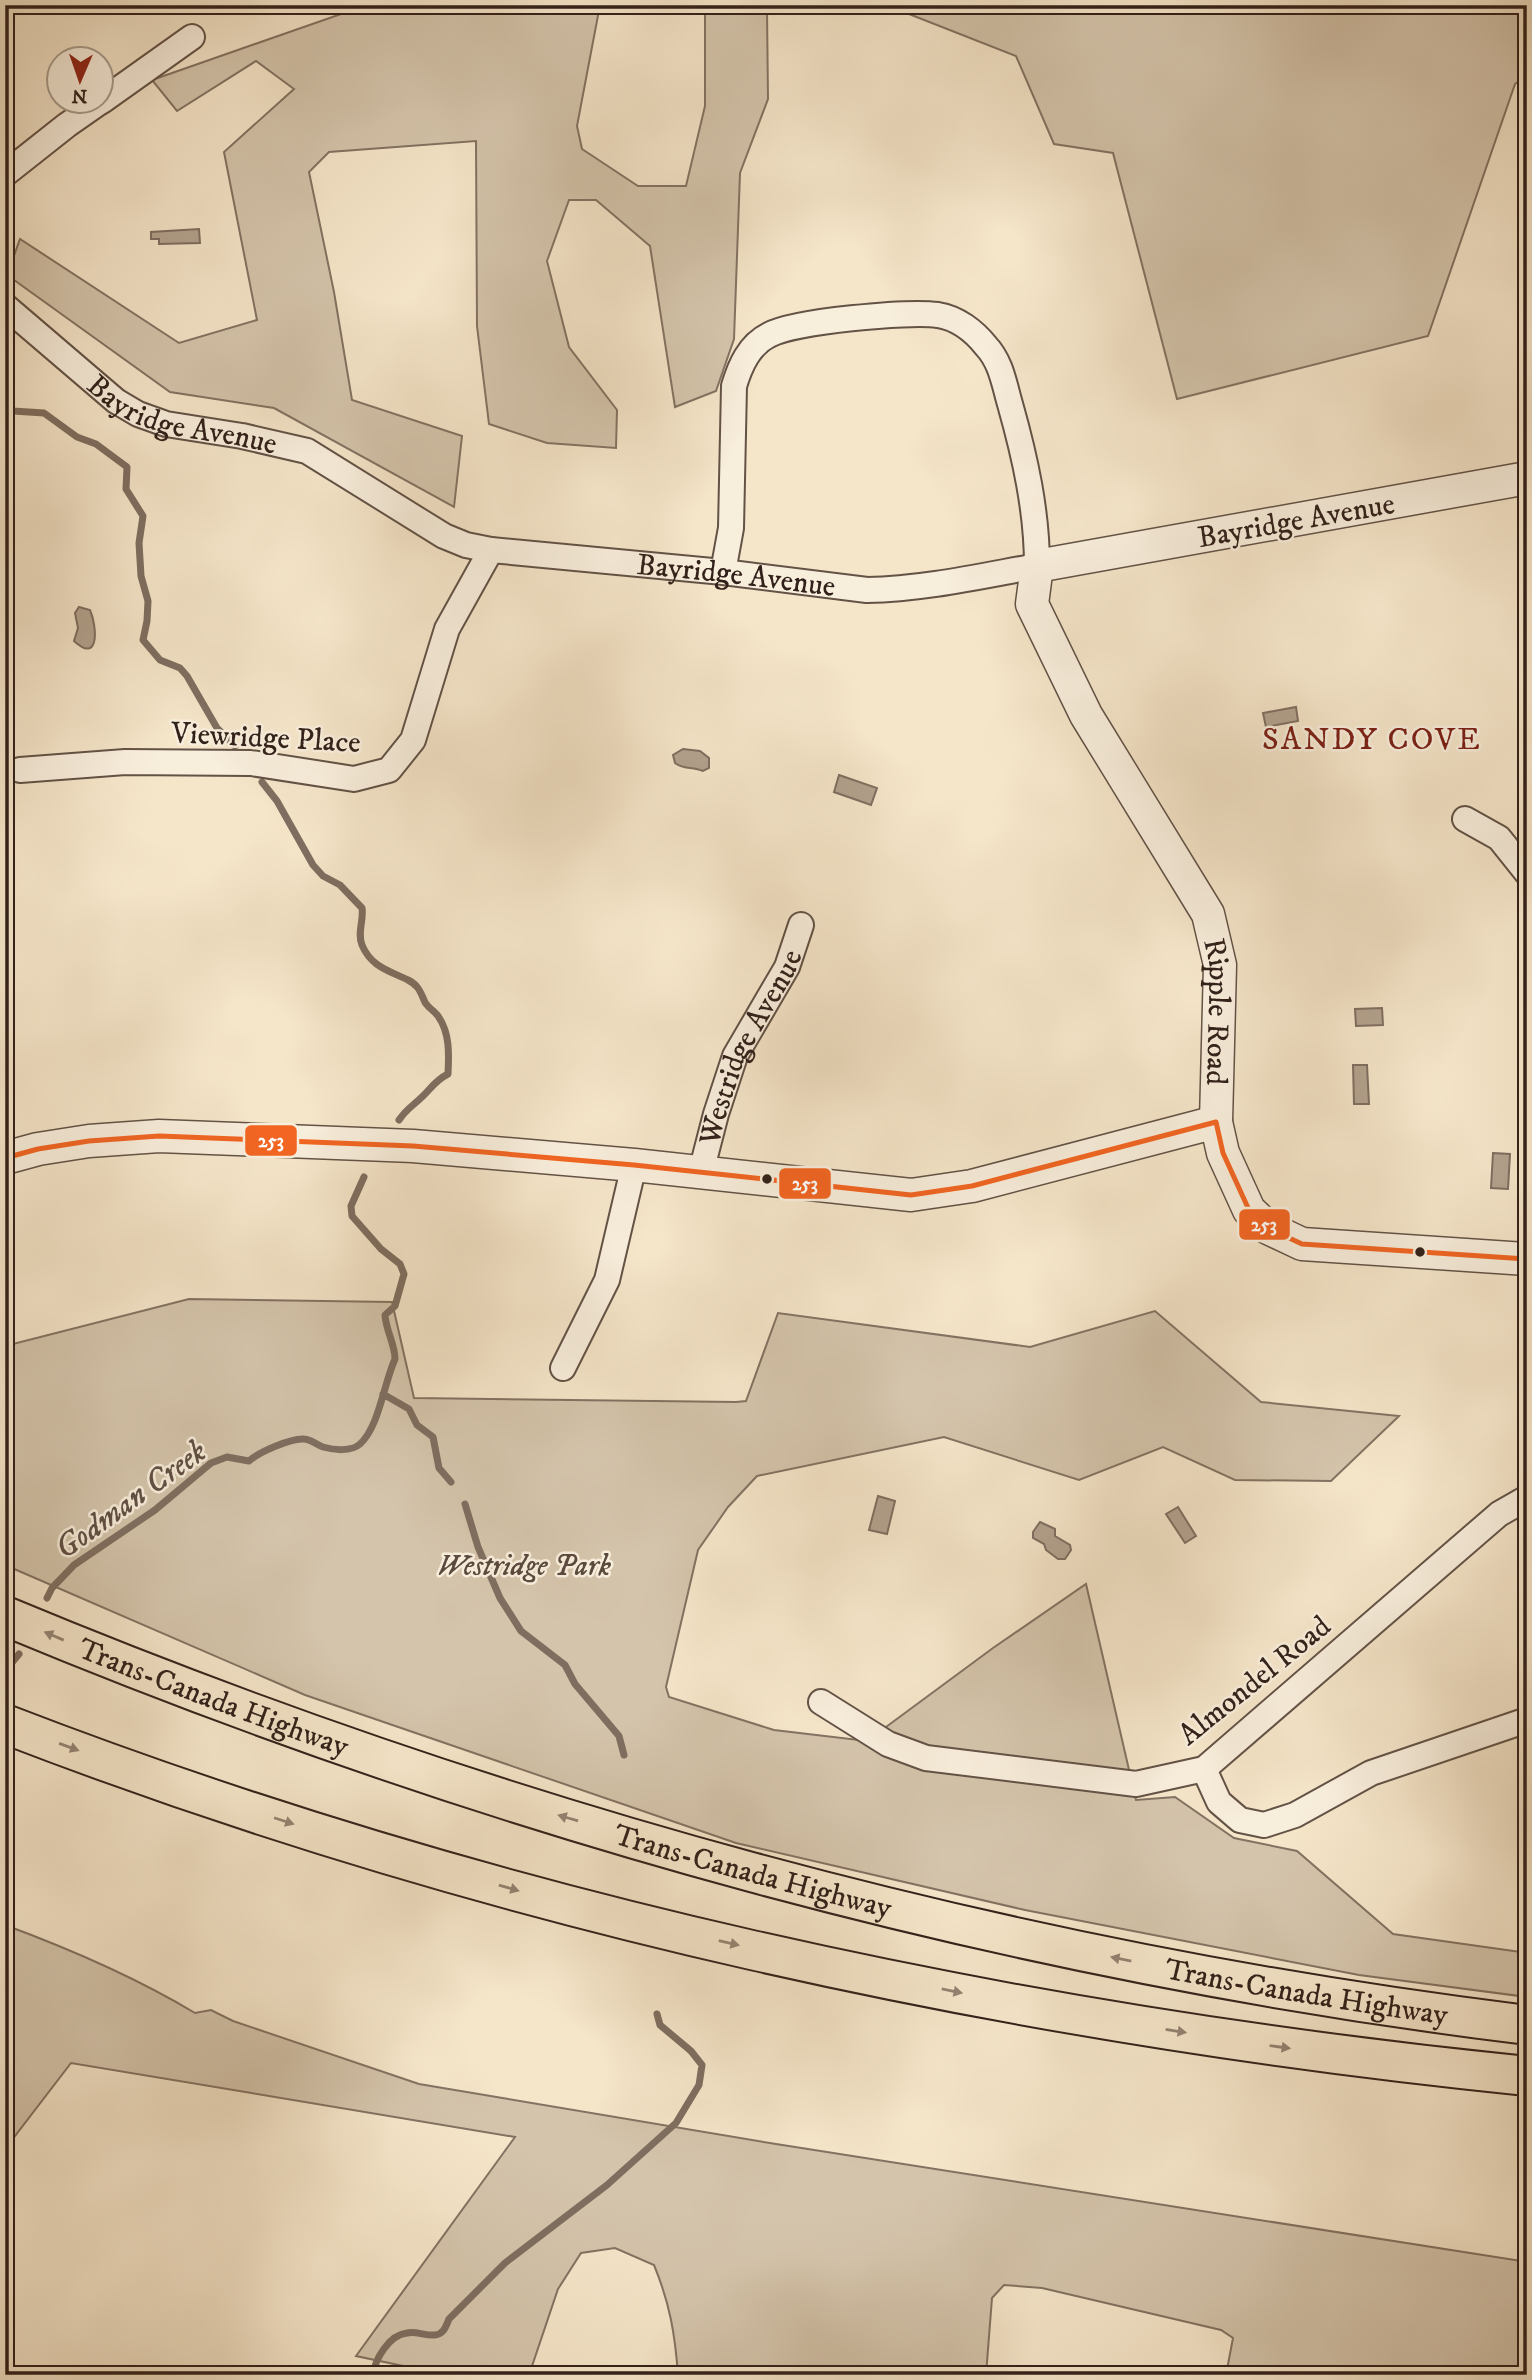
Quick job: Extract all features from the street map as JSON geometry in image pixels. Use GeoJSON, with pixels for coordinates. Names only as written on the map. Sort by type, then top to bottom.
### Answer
{"type":"FeatureCollection","features":[{"type":"Feature","properties":{"kind":"highway","name":"Trans-Canada Highway"},"geometry":{"type":"LineString","coordinates":[[5,1616],[221,1702],[392,1763],[557,1815],[801,1884],[975,1928],[1144,1964],[1309,1993],[1527,2025]]}},
{"type":"Feature","properties":{"kind":"highway","name":"Trans-Canada Highway"},"geometry":{"type":"LineString","coordinates":[[5,1724],[200,1793],[363,1846],[543,1897],[792,1958],[1130,2024],[1300,2049],[1527,2076]]}},
{"type":"Feature","properties":{"kind":"street"},"geometry":{"type":"LineString","coordinates":[[116,90],[192,37]]}},
{"type":"Feature","properties":{"kind":"street"},"geometry":{"type":"LineString","coordinates":[[5,174],[79,116]]}},
{"type":"Feature","properties":{"kind":"street","name":"Bayridge Avenue"},"geometry":{"type":"LineString","coordinates":[[5,306],[117,401],[138,414],[166,424],[242,436],[307,451],[444,536],[466,545],[491,550],[723,572],[866,590],[888,590],[1527,478]]}},
{"type":"Feature","properties":{"kind":"street"},"geometry":{"type":"LineString","coordinates":[[723,572],[731,528],[734,386],[750,351],[769,335],[797,327],[906,314],[939,316],[959,323],[988,347],[999,362],[1025,456],[1037,535],[1037,566]]}},
{"type":"Feature","properties":{"kind":"street","name":"Viewridge Place"},"geometry":{"type":"LineString","coordinates":[[20,770],[125,762],[251,763],[354,779],[390,770],[413,740],[446,629],[491,550]]}},
{"type":"Feature","properties":{"kind":"street","name":"Ripple Road"},"geometry":{"type":"LineString","coordinates":[[1037,566],[1032,604],[1086,715],[1208,914],[1220,965],[1216,1122],[1223,1153],[1249,1210],[1268,1228],[1302,1244],[1527,1259]]}},
{"type":"Feature","properties":{"kind":"street"},"geometry":{"type":"LineString","coordinates":[[1465,819],[1499,838],[1527,873]]}},
{"type":"Feature","properties":{"kind":"street","name":"Westridge Avenue"},"geometry":{"type":"LineString","coordinates":[[701,1172],[735,1056],[787,967],[801,925]]}},
{"type":"Feature","properties":{"kind":"street","name":"Westridge Avenue"},"geometry":{"type":"LineString","coordinates":[[5,1158],[89,1140],[159,1136],[413,1146],[634,1165],[911,1195],[972,1186],[1216,1122]]}},
{"type":"Feature","properties":{"kind":"street"},"geometry":{"type":"LineString","coordinates":[[563,1368],[607,1280],[634,1165]]}},
{"type":"Feature","properties":{"kind":"street","name":"Almondel Road"},"geometry":{"type":"LineString","coordinates":[[821,1702],[888,1744],[926,1758],[1136,1784],[1204,1769],[1499,1514],[1527,1498]]}},
{"type":"Feature","properties":{"kind":"street"},"geometry":{"type":"LineString","coordinates":[[1204,1769],[1219,1802],[1240,1820],[1264,1825],[1295,1815],[1371,1773],[1527,1720]]}},
{"type":"Feature","properties":{"kind":"green space"},"geometry":{"type":"Polygon","coordinates":[[[483,5],[600,5],[577,126],[582,149],[638,186],[686,186],[705,106],[705,5],[756,5],[767,10],[768,99],[740,173],[734,339],[716,391],[675,407],[650,246],[596,200],[569,200],[547,261],[569,347],[617,410],[616,448],[547,443],[489,424],[477,326],[476,141],[329,152],[309,172],[334,292],[352,400],[462,436],[454,507],[274,408],[170,392],[7,275],[20,239],[179,343],[257,320],[224,152],[294,89],[256,61],[177,111],[152,80],[361,7],[475,14],[483,5]]]}},
{"type":"Feature","properties":{"kind":"green space"},"geometry":{"type":"Polygon","coordinates":[[[886,5],[1527,5],[1527,75],[1515,84],[1428,336],[1177,399],[1113,153],[1054,144],[1016,56],[886,5]]]}},
{"type":"Feature","properties":{"kind":"green space","name":"Westridge Park"},"geometry":{"type":"Polygon","coordinates":[[[189,1299],[392,1302],[414,1398],[736,1402],[746,1401],[778,1313],[1030,1347],[1155,1311],[1261,1402],[1399,1416],[1331,1481],[1235,1480],[1163,1447],[1079,1480],[944,1437],[757,1476],[728,1507],[698,1550],[666,1687],[669,1697],[774,1730],[867,1741],[993,1648],[1086,1584],[1136,1800],[1175,1797],[1234,1838],[1297,1851],[1393,1934],[1527,1953],[1527,1997],[1359,1975],[1025,1910],[736,1843],[305,1695],[5,1565],[5,1346],[189,1299]]]}},
{"type":"Feature","properties":{"kind":"green space"},"geometry":{"type":"Polygon","coordinates":[[[5,1925],[102,1964],[195,2013],[211,2010],[233,2021],[419,2084],[776,2144],[1527,2262],[1527,2375],[1226,2375],[1233,2338],[1221,2330],[1042,2288],[1004,2285],[992,2298],[986,2375],[678,2375],[671,2319],[654,2265],[615,2248],[581,2253],[558,2289],[529,2375],[446,2375],[356,2356],[515,2137],[71,2063],[5,2149],[5,1925]]]}},
{"type":"Feature","properties":{"kind":"shaded area"},"geometry":{"type":"Polygon","coordinates":[[[199,229],[200,243],[159,244],[159,239],[151,239],[151,232],[199,229]]]}},
{"type":"Feature","properties":{"kind":"shaded area"},"geometry":{"type":"Polygon","coordinates":[[[79,607],[90,610],[92,617],[95,633],[92,646],[88,649],[74,641],[78,628],[75,613],[79,607]]]}},
{"type":"Feature","properties":{"kind":"shaded area"},"geometry":{"type":"Polygon","coordinates":[[[1296,707],[1298,721],[1266,727],[1263,713],[1296,707]]]}},
{"type":"Feature","properties":{"kind":"shaded area"},"geometry":{"type":"Polygon","coordinates":[[[683,749],[700,751],[709,758],[709,768],[703,771],[675,763],[673,755],[683,749]]]}},
{"type":"Feature","properties":{"kind":"shaded area"},"geometry":{"type":"Polygon","coordinates":[[[839,775],[877,788],[871,805],[834,792],[839,775]]]}},
{"type":"Feature","properties":{"kind":"shaded area"},"geometry":{"type":"Polygon","coordinates":[[[1382,1008],[1383,1025],[1356,1026],[1355,1009],[1382,1008]]]}},
{"type":"Feature","properties":{"kind":"shaded area"},"geometry":{"type":"Polygon","coordinates":[[[1353,1065],[1367,1065],[1369,1104],[1354,1104],[1353,1065]]]}},
{"type":"Feature","properties":{"kind":"shaded area"},"geometry":{"type":"Polygon","coordinates":[[[1493,1153],[1510,1154],[1508,1189],[1491,1188],[1493,1153]]]}},
{"type":"Feature","properties":{"kind":"shaded area"},"geometry":{"type":"Polygon","coordinates":[[[878,1496],[895,1501],[887,1534],[869,1530],[878,1496]]]}},
{"type":"Feature","properties":{"kind":"shaded area"},"geometry":{"type":"Polygon","coordinates":[[[1178,1507],[1196,1536],[1185,1543],[1166,1514],[1178,1507]]]}},
{"type":"Feature","properties":{"kind":"shaded area"},"geometry":{"type":"Polygon","coordinates":[[[1040,1522],[1055,1529],[1055,1536],[1070,1545],[1071,1550],[1065,1559],[1058,1559],[1046,1550],[1044,1544],[1033,1538],[1033,1532],[1040,1522]]]}},
{"type":"Feature","properties":{"kind":"waterway","name":"Godman Creek"},"geometry":{"type":"LineString","coordinates":[[5,404],[13,411],[44,413],[77,437],[96,444],[127,467],[126,489],[143,516],[139,543],[141,576],[148,601],[143,640],[160,660],[180,668],[187,676],[217,728],[235,746]]}},
{"type":"Feature","properties":{"kind":"waterway","name":"Godman Creek"},"geometry":{"type":"LineString","coordinates":[[262,782],[277,801],[313,865],[323,876],[340,885],[362,908],[360,936],[370,958],[416,986],[445,1029],[448,1074],[437,1081],[399,1120]]}},
{"type":"Feature","properties":{"kind":"waterway","name":"Godman Creek"},"geometry":{"type":"LineString","coordinates":[[47,1598],[52,1588],[74,1565],[155,1510],[211,1463],[227,1457],[249,1461],[275,1446],[298,1439],[309,1440],[327,1448],[347,1449],[356,1447],[367,1436],[377,1416],[395,1359],[385,1315],[395,1306],[404,1274],[400,1264],[381,1249],[352,1216],[351,1206],[364,1177]]}},
{"type":"Feature","properties":{"kind":"waterway"},"geometry":{"type":"LineString","coordinates":[[383,1394],[409,1409],[417,1425],[433,1437],[439,1468],[451,1482]]}},
{"type":"Feature","properties":{"kind":"waterway"},"geometry":{"type":"LineString","coordinates":[[465,1504],[478,1547],[500,1598],[521,1631],[565,1665],[575,1684],[619,1736],[624,1755]]}},
{"type":"Feature","properties":{"kind":"waterway","name":"Godman Creek"},"geometry":{"type":"LineString","coordinates":[[5,1671],[19,1654]]}},
{"type":"Feature","properties":{"kind":"waterway"},"geometry":{"type":"LineString","coordinates":[[373,2375],[380,2355],[394,2338],[410,2333],[441,2333],[449,2319],[505,2263],[607,2185],[676,2123],[699,2085],[702,2065],[691,2051],[660,2025],[657,2014]]}},
{"type":"Feature","properties":{"kind":"transit line","name":"253"},"geometry":{"type":"LineString","coordinates":[[5,1158],[38,1149],[89,1141],[159,1136],[413,1146],[634,1165],[911,1195],[972,1186],[1216,1122],[1223,1153],[1249,1210],[1268,1228],[1302,1244],[1527,1259]]}},
{"type":"Feature","properties":{"kind":"district","name":"SANDY COVE"},"geometry":{"type":"Point","coordinates":[1372,738]}}]}
